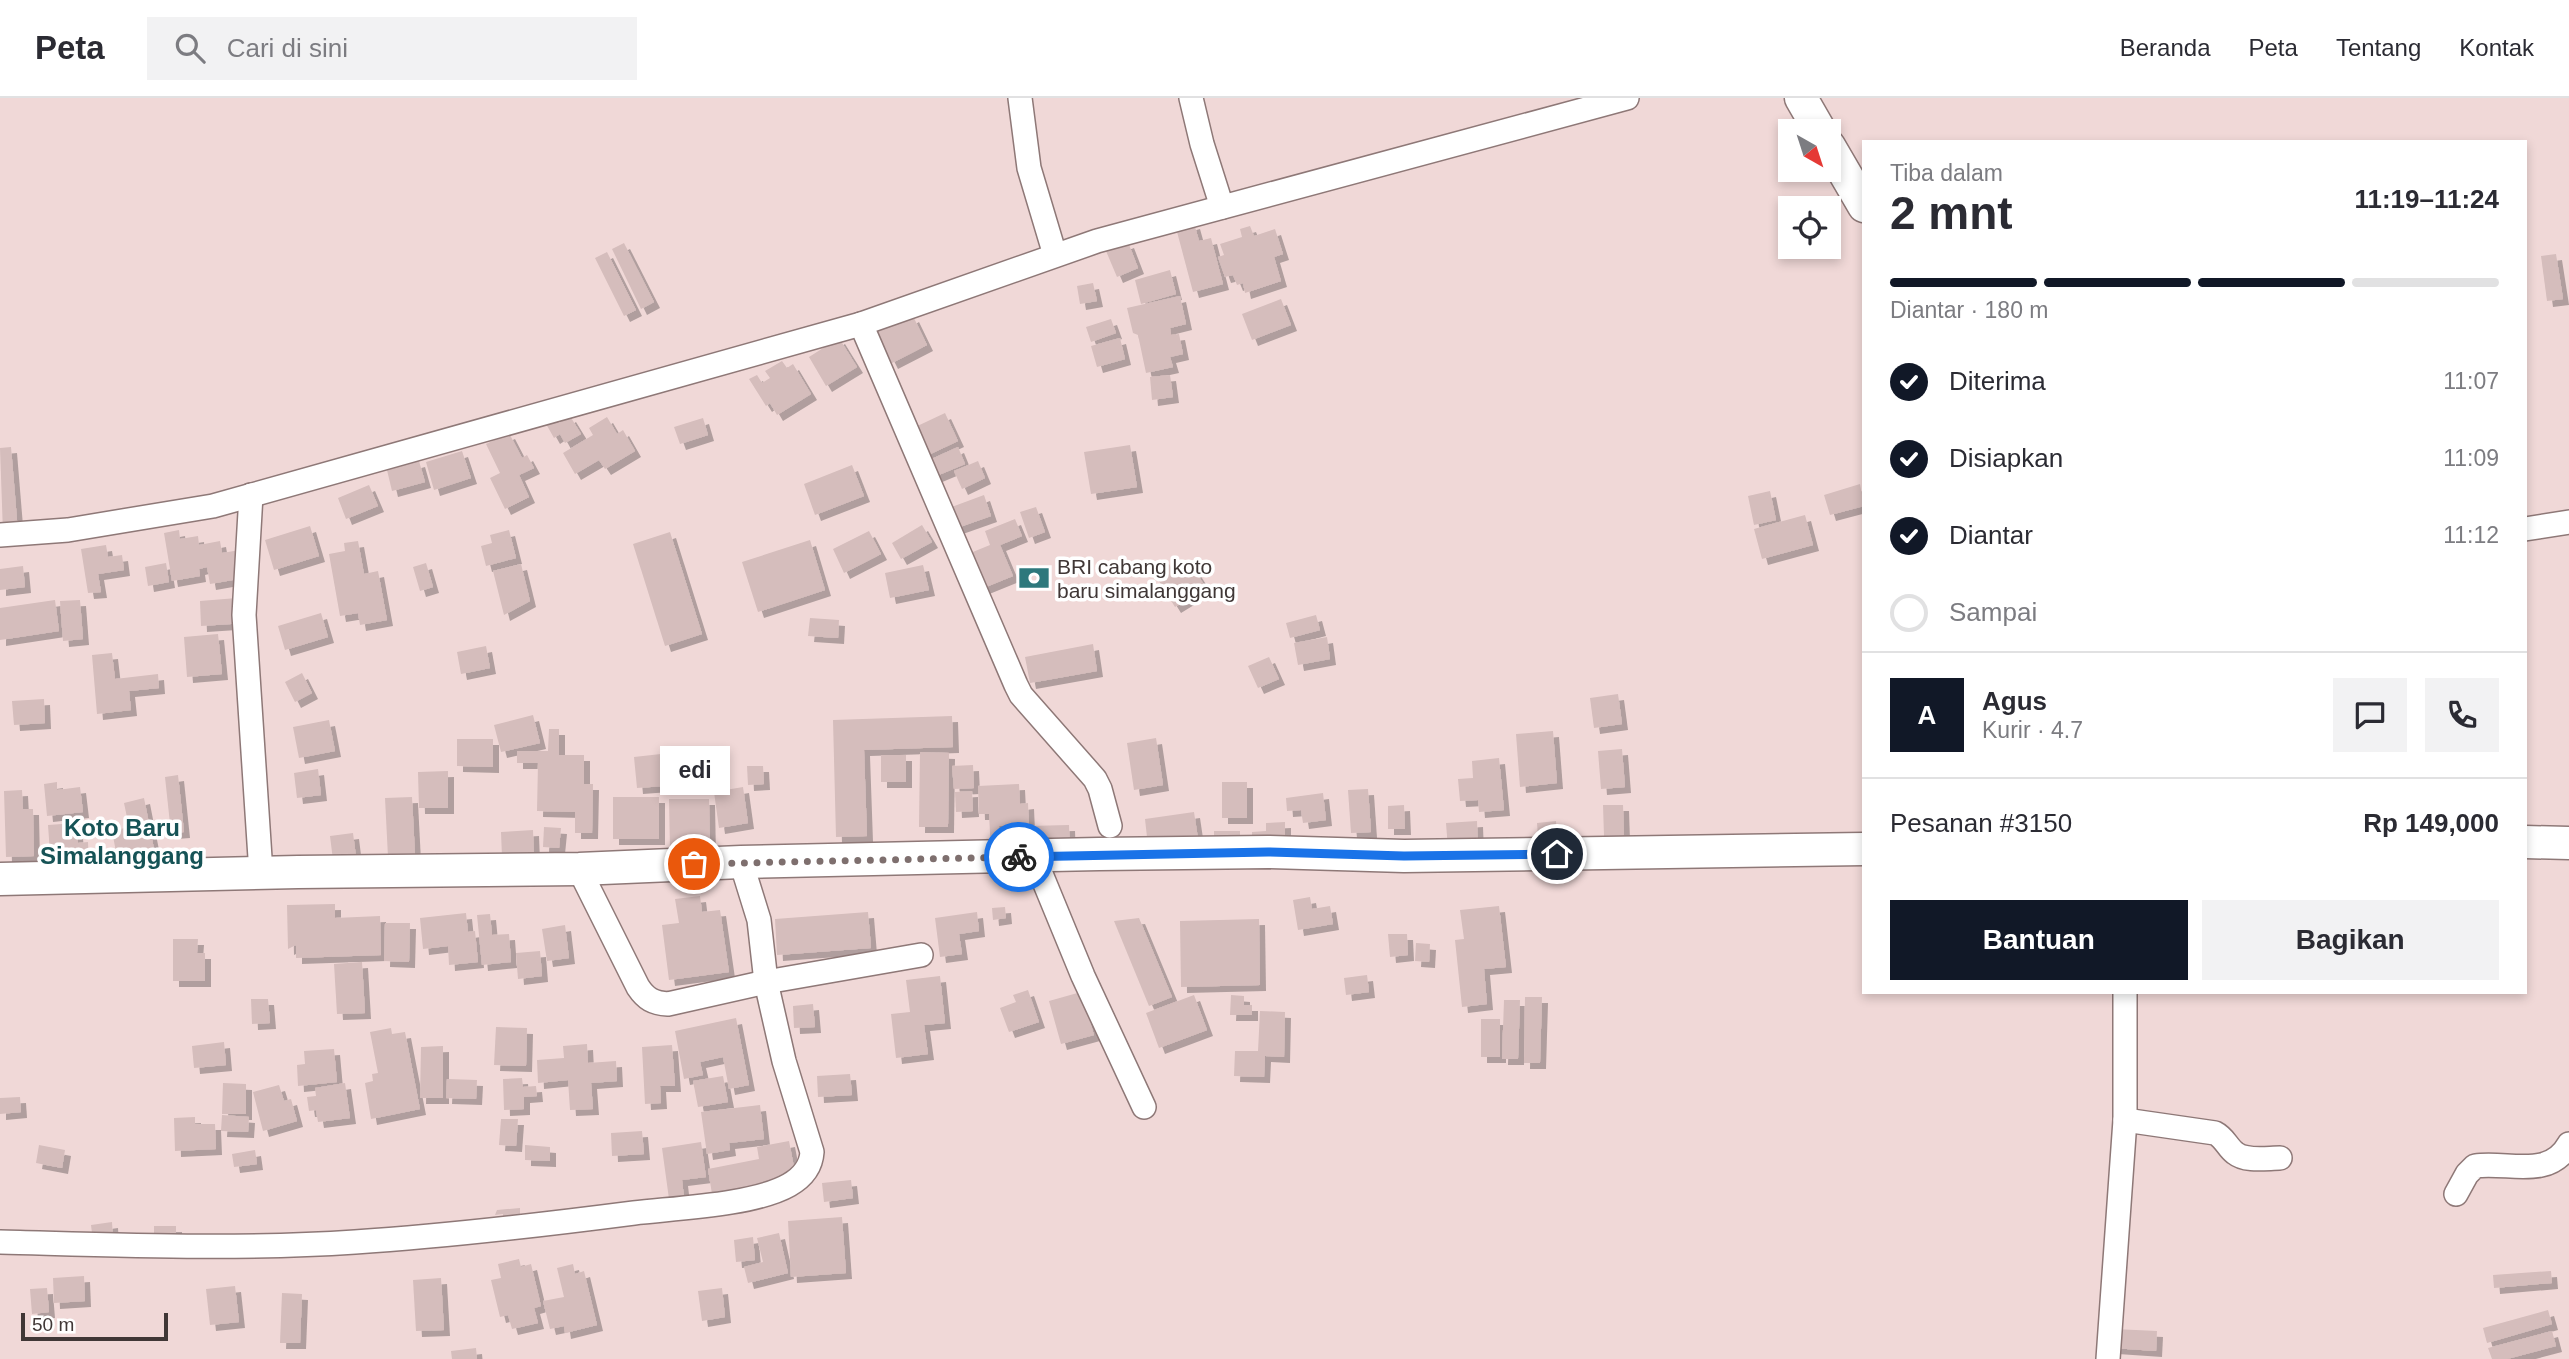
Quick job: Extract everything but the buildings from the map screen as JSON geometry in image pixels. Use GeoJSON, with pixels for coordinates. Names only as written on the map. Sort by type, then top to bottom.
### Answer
{"type":"FeatureCollection","features":[{"type":"Feature","properties":{"kind":"main road"},"geometry":{"type":"LineString","coordinates":[[1801,98],[1813,119]]}},
{"type":"Feature","properties":{"kind":"main road"},"geometry":{"type":"LineString","coordinates":[[1841,167],[1862,203]]}},
{"type":"Feature","properties":{"kind":"main road"},"geometry":{"type":"LineString","coordinates":[[0,879],[579,869],[741,862],[1034,857],[1106,839],[1268,852],[1404,856],[1862,849]]}},
{"type":"Feature","properties":{"kind":"main road"},"geometry":{"type":"LineString","coordinates":[[2527,842],[2569,843]]}},
{"type":"Feature","properties":{"kind":"street"},"geometry":{"type":"LineString","coordinates":[[1020,98],[1029,168],[1055,255]]}},
{"type":"Feature","properties":{"kind":"street"},"geometry":{"type":"LineString","coordinates":[[1192,98],[1202,144],[1222,207]]}},
{"type":"Feature","properties":{"kind":"street"},"geometry":{"type":"LineString","coordinates":[[0,535],[68,530],[213,506],[861,324],[1097,241],[1627,98]]}},
{"type":"Feature","properties":{"kind":"street"},"geometry":{"type":"LineString","coordinates":[[861,324],[1021,695],[1095,779],[1100,789],[1106,839]]}},
{"type":"Feature","properties":{"kind":"street"},"geometry":{"type":"LineString","coordinates":[[251,495],[244,615],[261,873]]}},
{"type":"Feature","properties":{"kind":"street"},"geometry":{"type":"LineString","coordinates":[[2527,530],[2569,522]]}},
{"type":"Feature","properties":{"kind":"street"},"geometry":{"type":"LineString","coordinates":[[1034,857],[1083,976],[1144,1107]]}},
{"type":"Feature","properties":{"kind":"street"},"geometry":{"type":"LineString","coordinates":[[0,1242],[199,1247],[354,1242],[570,1221],[755,1198],[788,1186],[800,1178],[811,1162],[812,1152],[784,1061],[766,982],[759,920],[741,862]]}},
{"type":"Feature","properties":{"kind":"street"},"geometry":{"type":"LineString","coordinates":[[579,869],[638,987],[657,1003],[668,1004],[766,982],[921,955]]}},
{"type":"Feature","properties":{"kind":"street"},"geometry":{"type":"LineString","coordinates":[[2108,1359],[2125,1120],[2125,994]]}},
{"type":"Feature","properties":{"kind":"street"},"geometry":{"type":"LineString","coordinates":[[2125,1120],[2215,1133],[2241,1157],[2280,1158]]}},
{"type":"Feature","properties":{"kind":"street"},"geometry":{"type":"LineString","coordinates":[[2456,1194],[2466,1174],[2476,1166],[2544,1166],[2562,1154],[2569,1144]]}},
{"type":"Feature","properties":{"kind":"way so far"},"geometry":{"type":"LineString","coordinates":[[694,864],[1019,857]]}},
{"type":"Feature","properties":{"kind":"place","name":"BRI cabang koto baru simalanggang"},"geometry":{"type":"Point","coordinates":[1034,578]}},
{"type":"Feature","properties":{"kind":"place","name":"edi"},"geometry":{"type":"Point","coordinates":[694,864]}},
{"type":"Feature","properties":{"kind":"district","name":"Koto Baru Simalanggang"},"geometry":{"type":"Point","coordinates":[122,841]}},
{"type":"Feature","properties":{"kind":"route"},"geometry":{"type":"LineString","coordinates":[[1019,857],[1268,852],[1404,856],[1557,854]]}}]}
